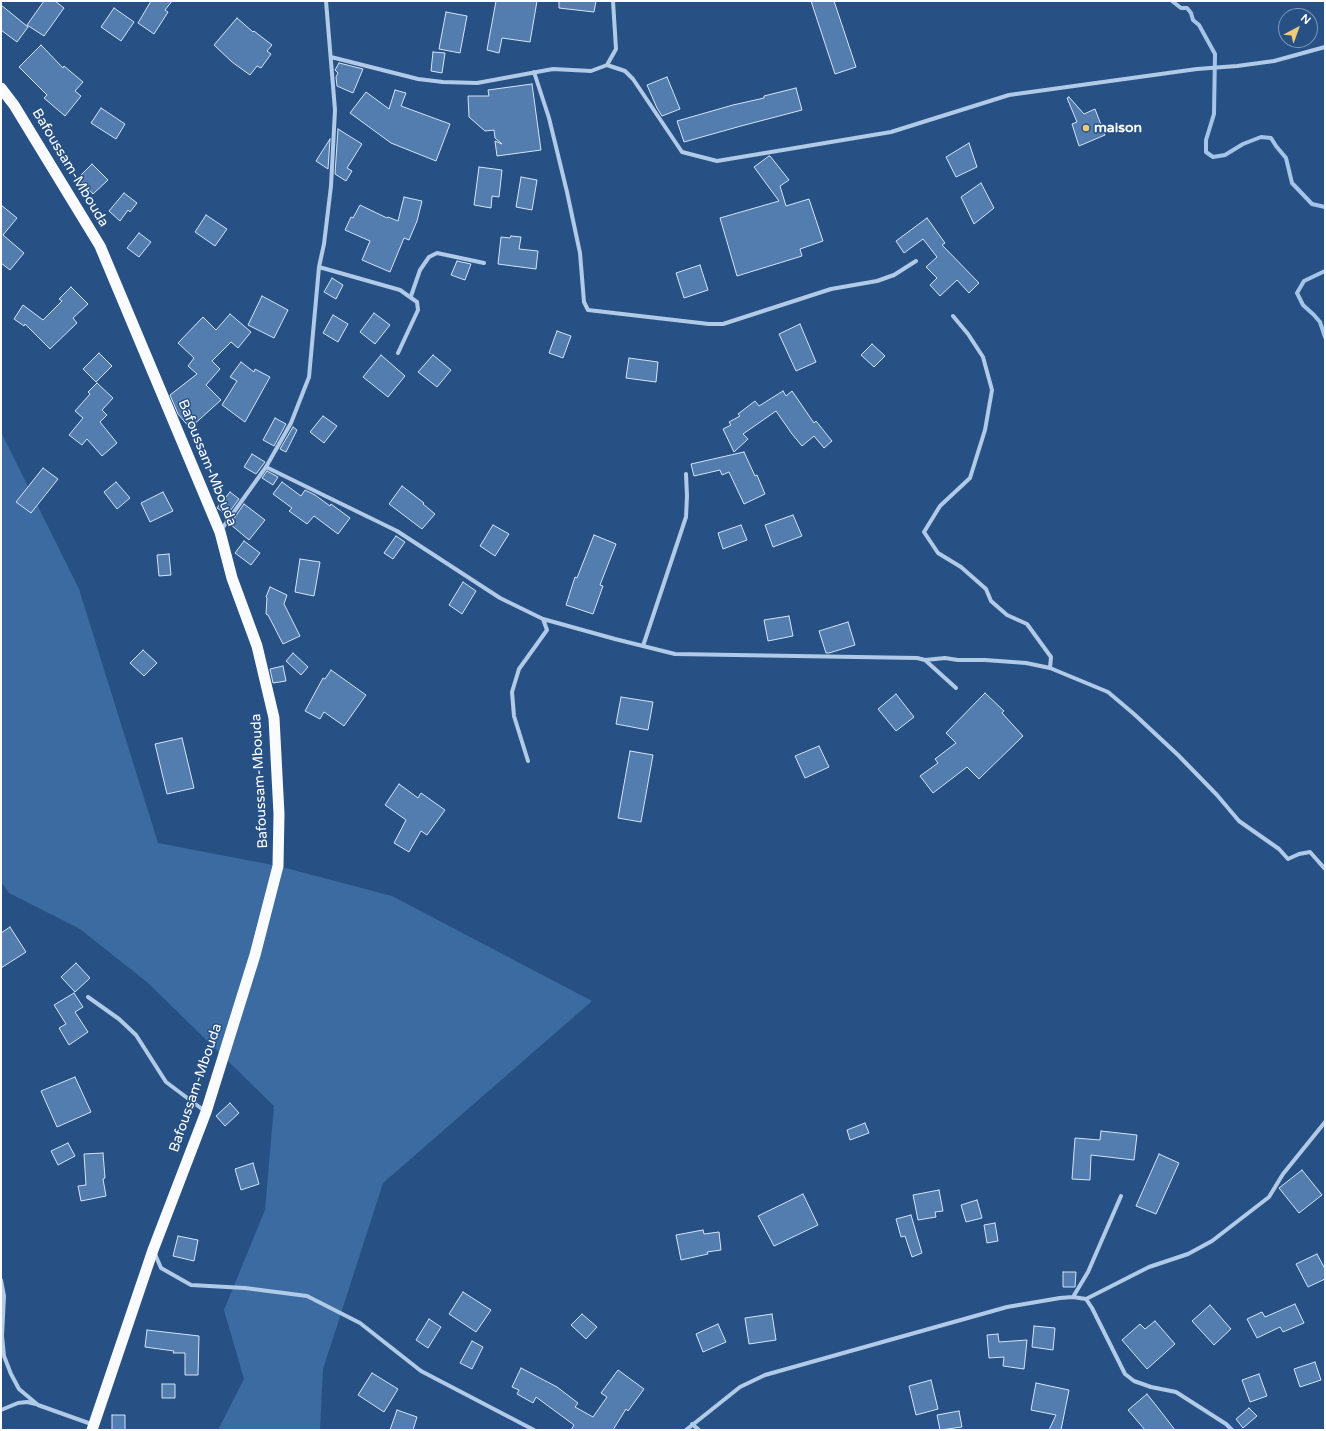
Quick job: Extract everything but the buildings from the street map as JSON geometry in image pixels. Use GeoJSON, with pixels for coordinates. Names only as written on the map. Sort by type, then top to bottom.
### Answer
{"type":"FeatureCollection","features":[{"type":"Feature","properties":{"kind":"highway","name":"Bafoussam-Mbouda"},"geometry":{"type":"LineString","coordinates":[[1,88],[14,105],[100,246],[220,532],[232,578],[257,646],[274,718],[279,814],[278,866],[255,955],[206,1112],[153,1250],[93,1427]]}},
{"type":"Feature","properties":{"kind":"street"},"geometry":{"type":"LineString","coordinates":[[220,532],[266,467],[291,423],[309,377],[319,267],[324,244],[331,186],[335,110],[326,1]]}},
{"type":"Feature","properties":{"kind":"street"},"geometry":{"type":"LineString","coordinates":[[607,65],[616,49],[613,1]]}},
{"type":"Feature","properties":{"kind":"street"},"geometry":{"type":"LineString","coordinates":[[331,58],[418,79],[443,82],[477,83],[553,69],[591,71],[607,65],[625,70],[633,79],[682,152],[717,162],[891,132],[1009,95],[1197,69],[1274,61],[1325,46]]}},
{"type":"Feature","properties":{"kind":"street"},"geometry":{"type":"LineString","coordinates":[[534,72],[549,118],[567,192],[580,253],[584,302],[588,310],[709,324],[723,324],[831,289],[877,281],[894,275],[916,261]]}},
{"type":"Feature","properties":{"kind":"street"},"geometry":{"type":"LineString","coordinates":[[411,296],[420,270],[429,257],[437,253],[484,263]]}},
{"type":"Feature","properties":{"kind":"street"},"geometry":{"type":"LineString","coordinates":[[319,267],[400,290],[411,296],[417,302],[418,310],[398,353]]}},
{"type":"Feature","properties":{"kind":"street"},"geometry":{"type":"LineString","coordinates":[[953,316],[968,334],[983,357],[992,390],[985,430],[970,478],[940,506],[924,532],[938,553],[961,567],[986,589],[991,601],[1007,615],[1026,624],[1051,657],[1050,668]]}},
{"type":"Feature","properties":{"kind":"street"},"geometry":{"type":"LineString","coordinates":[[266,467],[397,531],[500,598],[543,619],[675,654],[917,658],[926,660],[945,658],[1026,663],[1050,668],[1108,692],[1134,714],[1178,756],[1239,821],[1279,849],[1288,860],[1299,854],[1310,852],[1325,869]]}},
{"type":"Feature","properties":{"kind":"street"},"geometry":{"type":"LineString","coordinates":[[644,646],[686,517],[686,474]]}},
{"type":"Feature","properties":{"kind":"street"},"geometry":{"type":"LineString","coordinates":[[528,761],[514,716],[512,692],[519,669],[547,630],[543,619]]}},
{"type":"Feature","properties":{"kind":"street"},"geometry":{"type":"LineString","coordinates":[[926,660],[956,688]]}},
{"type":"Feature","properties":{"kind":"street"},"geometry":{"type":"LineString","coordinates":[[88,997],[119,1019],[136,1035],[166,1082],[206,1112]]}},
{"type":"Feature","properties":{"kind":"street"},"geometry":{"type":"LineString","coordinates":[[686,1430],[740,1387],[765,1375],[1007,1307],[1073,1297],[1086,1299],[1149,1267],[1188,1254],[1212,1241],[1269,1197],[1283,1174],[1325,1122]]}},
{"type":"Feature","properties":{"kind":"street"},"geometry":{"type":"LineString","coordinates":[[1073,1297],[1088,1272],[1121,1196]]}},
{"type":"Feature","properties":{"kind":"street"},"geometry":{"type":"LineString","coordinates":[[153,1250],[161,1268],[191,1286],[245,1288],[307,1296],[360,1323],[421,1371],[534,1430]]}},
{"type":"Feature","properties":{"kind":"street"},"geometry":{"type":"LineString","coordinates":[[1,1280],[4,1296],[2,1336],[4,1356],[19,1389],[38,1405]]}},
{"type":"Feature","properties":{"kind":"street"},"geometry":{"type":"LineString","coordinates":[[1086,1299],[1125,1374],[1134,1381],[1176,1392],[1226,1424],[1232,1430]]}},
{"type":"Feature","properties":{"kind":"street"},"geometry":{"type":"LineString","coordinates":[[1,1410],[18,1403],[28,1402],[93,1427]]}},
{"type":"Feature","properties":{"kind":"street"},"geometry":{"type":"LineString","coordinates":[[692,1424],[699,1430]]}},
{"type":"Feature","properties":{"kind":"shaded area"},"geometry":{"type":"Polygon","coordinates":[[[1,432],[79,589],[158,843],[278,866],[392,896],[592,1001],[383,1183],[323,1369],[320,1430],[218,1430],[244,1379],[224,1310],[265,1210],[274,1106],[148,983],[80,929],[9,893],[1,882],[1,432]]]}},
{"type":"Feature","properties":{"kind":"waterway"},"geometry":{"type":"LineString","coordinates":[[1172,1],[1181,8],[1187,8],[1191,13],[1193,20],[1199,25],[1215,54],[1214,114],[1206,140],[1206,152],[1213,157],[1225,155],[1243,144],[1261,137],[1271,138],[1286,158],[1292,183],[1312,204],[1325,207]]}},
{"type":"Feature","properties":{"kind":"waterway"},"geometry":{"type":"LineString","coordinates":[[1325,271],[1304,281],[1297,293],[1303,305],[1320,322],[1325,337]]}},
{"type":"Feature","properties":{"kind":"place","name":"maison"},"geometry":{"type":"Point","coordinates":[1086,128]}}]}
